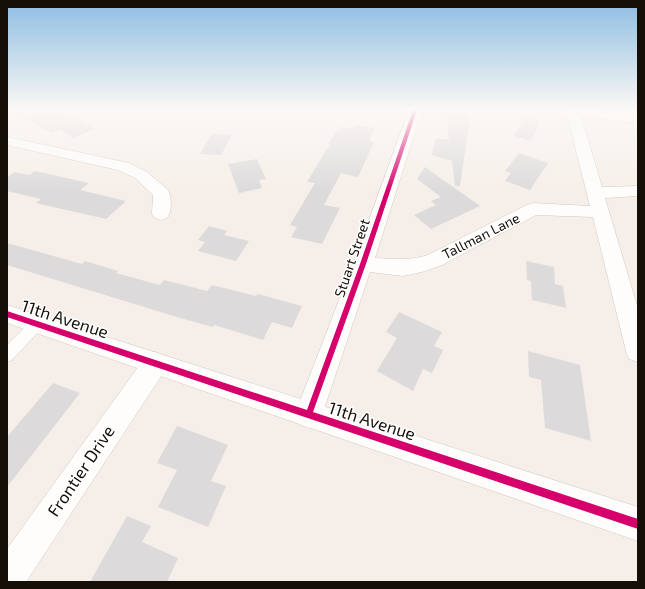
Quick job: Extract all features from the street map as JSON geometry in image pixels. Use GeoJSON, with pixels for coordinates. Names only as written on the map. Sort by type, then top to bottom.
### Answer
{"type":"FeatureCollection","features":[{"type":"Feature","properties":{"kind":"street","name":"Stuart Street"},"geometry":{"type":"LineString","coordinates":[[309,414],[363,264],[406,137]]}},
{"type":"Feature","properties":{"kind":"street"},"geometry":{"type":"LineString","coordinates":[[579,137],[638,351]]}},
{"type":"Feature","properties":{"kind":"street"},"geometry":{"type":"LineString","coordinates":[[7,141],[123,166],[141,175],[162,194],[161,214]]}},
{"type":"Feature","properties":{"kind":"street","name":"Tallman Lane"},"geometry":{"type":"LineString","coordinates":[[363,264],[403,268],[415,267],[435,260],[533,209],[598,203],[638,191]]}},
{"type":"Feature","properties":{"kind":"street","name":"11th Avenue"},"geometry":{"type":"LineString","coordinates":[[7,314],[638,524]]}},
{"type":"Feature","properties":{"kind":"street","name":"Frontier Drive"},"geometry":{"type":"LineString","coordinates":[[7,579],[155,364]]}},
{"type":"Feature","properties":{"kind":"lane"},"geometry":{"type":"LineString","coordinates":[[7,355],[37,324]]}},
{"type":"Feature","properties":{"kind":"building"},"geometry":{"type":"Polygon","coordinates":[[[209,137],[231,137],[221,155],[200,154],[209,137]]]}},
{"type":"Feature","properties":{"kind":"building"},"geometry":{"type":"Polygon","coordinates":[[[332,137],[371,137],[369,141],[374,142],[358,177],[341,173],[324,205],[340,208],[322,244],[291,237],[297,227],[290,225],[315,183],[307,182],[330,144],[328,144],[332,137]]]}},
{"type":"Feature","properties":{"kind":"building"},"geometry":{"type":"Polygon","coordinates":[[[449,137],[467,137],[460,186],[455,186],[452,161],[432,155],[436,138],[449,140],[449,137]]]}},
{"type":"Feature","properties":{"kind":"building"},"geometry":{"type":"Polygon","coordinates":[[[519,137],[533,137],[531,141],[519,137]]]}},
{"type":"Feature","properties":{"kind":"building"},"geometry":{"type":"Polygon","coordinates":[[[519,153],[548,163],[530,190],[505,181],[511,173],[505,171],[519,153]]]}},
{"type":"Feature","properties":{"kind":"building"},"geometry":{"type":"Polygon","coordinates":[[[257,159],[266,179],[259,180],[262,188],[239,193],[228,164],[257,159]]]}},
{"type":"Feature","properties":{"kind":"building"},"geometry":{"type":"Polygon","coordinates":[[[425,167],[480,206],[431,229],[414,215],[436,205],[431,201],[441,197],[417,179],[425,167]]]}},
{"type":"Feature","properties":{"kind":"building"},"geometry":{"type":"Polygon","coordinates":[[[35,171],[89,183],[80,190],[126,201],[106,219],[36,203],[41,199],[7,191],[7,177],[15,172],[29,175],[35,171]]]}},
{"type":"Feature","properties":{"kind":"building"},"geometry":{"type":"Polygon","coordinates":[[[209,226],[227,231],[224,235],[249,241],[236,261],[198,251],[205,242],[198,240],[209,226]]]}},
{"type":"Feature","properties":{"kind":"building"},"geometry":{"type":"Polygon","coordinates":[[[7,243],[82,264],[85,261],[118,271],[116,273],[160,285],[164,280],[207,291],[212,285],[256,296],[258,294],[302,306],[292,328],[272,322],[263,340],[214,325],[213,327],[180,318],[7,265],[7,243]]]}},
{"type":"Feature","properties":{"kind":"building"},"geometry":{"type":"Polygon","coordinates":[[[526,261],[554,267],[555,284],[563,286],[566,308],[532,300],[531,281],[527,280],[526,261]]]}},
{"type":"Feature","properties":{"kind":"building"},"geometry":{"type":"Polygon","coordinates":[[[399,312],[442,332],[434,346],[443,350],[432,373],[423,369],[413,391],[377,371],[397,338],[386,332],[399,312]]]}},
{"type":"Feature","properties":{"kind":"building"},"geometry":{"type":"Polygon","coordinates":[[[528,351],[580,365],[591,441],[545,428],[541,380],[529,377],[528,351]]]}},
{"type":"Feature","properties":{"kind":"building"},"geometry":{"type":"Polygon","coordinates":[[[53,383],[80,393],[7,487],[7,437],[53,383]]]}},
{"type":"Feature","properties":{"kind":"building"},"geometry":{"type":"Polygon","coordinates":[[[177,426],[228,445],[211,481],[226,486],[208,527],[158,507],[177,470],[157,463],[177,426]]]}},
{"type":"Feature","properties":{"kind":"building"},"geometry":{"type":"Polygon","coordinates":[[[127,516],[151,526],[142,542],[178,558],[167,582],[90,582],[127,516]]]}},
{"type":"Feature","properties":{"kind":"cycle path"},"geometry":{"type":"LineString","coordinates":[[309,414],[363,264],[406,137]]}},
{"type":"Feature","properties":{"kind":"cycle path"},"geometry":{"type":"LineString","coordinates":[[7,314],[638,524]]}}]}
